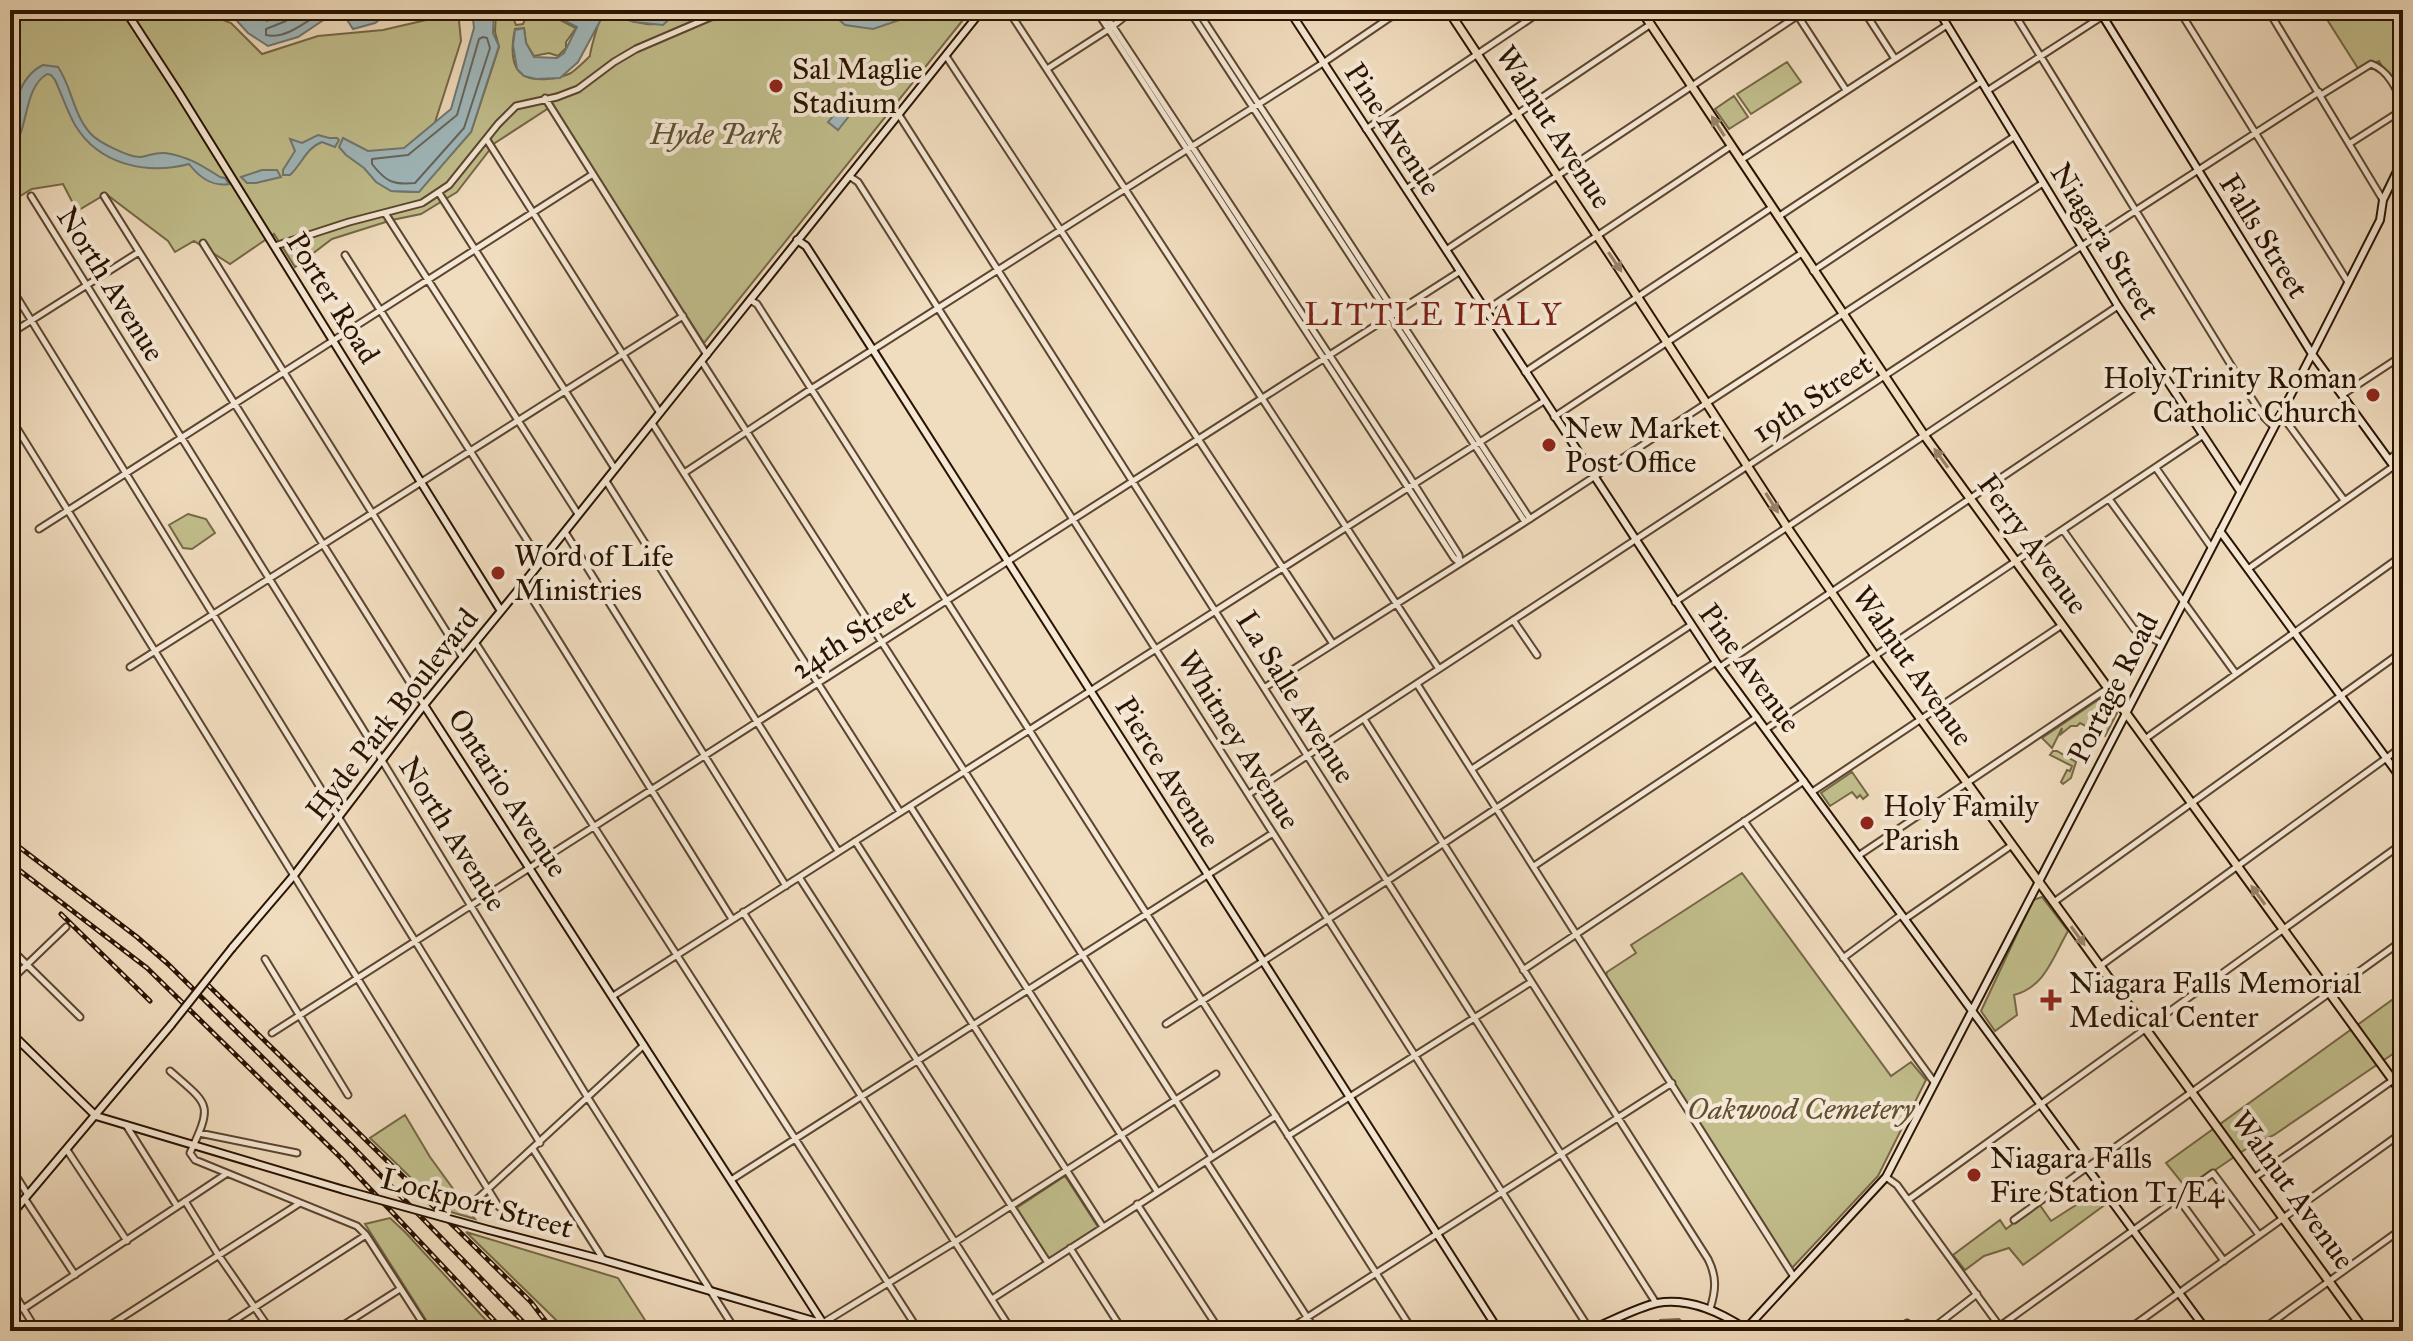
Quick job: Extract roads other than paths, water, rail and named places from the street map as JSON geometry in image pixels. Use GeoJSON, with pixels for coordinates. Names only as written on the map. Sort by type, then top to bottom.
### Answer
{"type":"FeatureCollection","features":[{"type":"Feature","properties":{"kind":"main road","name":"Walnut Avenue"},"geometry":{"type":"LineString","coordinates":[[1448,10],[1875,656],[2365,1331]]}},
{"type":"Feature","properties":{"kind":"main road","name":"Ferry Avenue"},"geometry":{"type":"LineString","coordinates":[[1641,10],[1924,435],[2403,1094]]}},
{"type":"Feature","properties":{"kind":"street","name":"Porter Road"},"geometry":{"type":"LineString","coordinates":[[125,10],[501,611]]}},
{"type":"Feature","properties":{"kind":"street"},"geometry":{"type":"LineString","coordinates":[[275,246],[422,203],[449,185],[516,106],[578,89],[636,49],[727,10]]}},
{"type":"Feature","properties":{"kind":"street","name":"Hyde Park Boulevard"},"geometry":{"type":"LineString","coordinates":[[10,1216],[295,874],[381,759],[982,10]]}},
{"type":"Feature","properties":{"kind":"street"},"geometry":{"type":"LineString","coordinates":[[1008,10],[1439,669]]}},
{"type":"Feature","properties":{"kind":"street"},"geometry":{"type":"LineString","coordinates":[[1096,10],[1111,27]]}},
{"type":"Feature","properties":{"kind":"street"},"geometry":{"type":"LineString","coordinates":[[1102,10],[1460,563]]}},
{"type":"Feature","properties":{"kind":"street"},"geometry":{"type":"LineString","coordinates":[[1047,69],[1133,10]]}},
{"type":"Feature","properties":{"kind":"street"},"geometry":{"type":"LineString","coordinates":[[1189,10],[1255,105],[1527,520]]}},
{"type":"Feature","properties":{"kind":"street"},"geometry":{"type":"LineString","coordinates":[[1197,10],[1255,105]]}},
{"type":"Feature","properties":{"kind":"street","name":"Pine Avenue"},"geometry":{"type":"LineString","coordinates":[[1289,10],[1718,664],[2207,1331]]}},
{"type":"Feature","properties":{"kind":"street"},"geometry":{"type":"LineString","coordinates":[[684,473],[1401,10]]}},
{"type":"Feature","properties":{"kind":"street"},"geometry":{"type":"LineString","coordinates":[[1366,129],[1543,10]]}},
{"type":"Feature","properties":{"kind":"street"},"geometry":{"type":"LineString","coordinates":[[1445,251],[1796,13],[1806,10]]}},
{"type":"Feature","properties":{"kind":"street","name":"Niagara Street"},"geometry":{"type":"LineString","coordinates":[[1938,10],[2118,306],[2240,491]]}},
{"type":"Feature","properties":{"kind":"street"},"geometry":{"type":"LineString","coordinates":[[2012,10],[2263,416],[2273,426]]}},
{"type":"Feature","properties":{"kind":"street"},"geometry":{"type":"LineString","coordinates":[[1987,91],[2101,13],[2112,10]]}},
{"type":"Feature","properties":{"kind":"street"},"geometry":{"type":"LineString","coordinates":[[2179,10],[2348,282]]}},
{"type":"Feature","properties":{"kind":"street"},"geometry":{"type":"LineString","coordinates":[[2268,10],[2383,200]]}},
{"type":"Feature","properties":{"kind":"street"},"geometry":{"type":"LineString","coordinates":[[1864,11],[1895,59]]}},
{"type":"Feature","properties":{"kind":"street"},"geometry":{"type":"LineString","coordinates":[[1796,13],[1846,90]]}},
{"type":"Feature","properties":{"kind":"street","name":"Falls Street"},"geometry":{"type":"LineString","coordinates":[[2101,13],[2312,354],[2403,479]]}},
{"type":"Feature","properties":{"kind":"street"},"geometry":{"type":"LineString","coordinates":[[1406,189],[1651,24]]}},
{"type":"Feature","properties":{"kind":"street"},"geometry":{"type":"LineString","coordinates":[[1741,160],[1947,25]]}},
{"type":"Feature","properties":{"kind":"street"},"geometry":{"type":"LineString","coordinates":[[946,56],[1333,644]]}},
{"type":"Feature","properties":{"kind":"street","name":"19th Street"},"geometry":{"type":"LineString","coordinates":[[1249,794],[2135,211],[2320,93],[2371,64],[2380,67],[2390,79],[2403,104]]}},
{"type":"Feature","properties":{"kind":"street"},"geometry":{"type":"LineString","coordinates":[[1777,217],[1981,82]]}},
{"type":"Feature","properties":{"kind":"street"},"geometry":{"type":"LineString","coordinates":[[545,98],[683,316],[747,431],[1212,1157]]}},
{"type":"Feature","properties":{"kind":"street"},"geometry":{"type":"LineString","coordinates":[[2349,144],[2399,112],[2403,104]]}},
{"type":"Feature","properties":{"kind":"street","name":"La Salle Avenue"},"geometry":{"type":"LineString","coordinates":[[899,115],[1656,1303]]}},
{"type":"Feature","properties":{"kind":"street"},"geometry":{"type":"LineString","coordinates":[[1813,271],[2015,136]]}},
{"type":"Feature","properties":{"kind":"street"},"geometry":{"type":"LineString","coordinates":[[487,140],[660,413]]}},
{"type":"Feature","properties":{"kind":"street"},"geometry":{"type":"LineString","coordinates":[[1485,311],[1731,146]]}},
{"type":"Feature","properties":{"kind":"street","name":"Portage Road"},"geometry":{"type":"LineString","coordinates":[[1746,1330],[1886,1177],[2312,354],[2380,220],[2383,200],[2403,159]]}},
{"type":"Feature","properties":{"kind":"street"},"geometry":{"type":"LineString","coordinates":[[39,529],[593,174]]}},
{"type":"Feature","properties":{"kind":"street","name":"Whitney Avenue"},"geometry":{"type":"LineString","coordinates":[[849,176],[858,182],[1588,1330]]}},
{"type":"Feature","properties":{"kind":"street"},"geometry":{"type":"LineString","coordinates":[[1264,688],[2043,183]]}},
{"type":"Feature","properties":{"kind":"street"},"geometry":{"type":"LineString","coordinates":[[439,193],[615,469]]}},
{"type":"Feature","properties":{"kind":"street","name":"North Avenue"},"geometry":{"type":"LineString","coordinates":[[31,196],[588,1098],[736,1331]]}},
{"type":"Feature","properties":{"kind":"street","name":"Ontario Avenue"},"geometry":{"type":"LineString","coordinates":[[104,196],[424,705],[828,1331]]}},
{"type":"Feature","properties":{"kind":"street"},"geometry":{"type":"LineString","coordinates":[[1525,372],[1771,208]]}},
{"type":"Feature","properties":{"kind":"street"},"geometry":{"type":"LineString","coordinates":[[385,213],[578,514]]}},
{"type":"Feature","properties":{"kind":"street","name":"Pierce Avenue"},"geometry":{"type":"LineString","coordinates":[[797,240],[806,246],[873,350],[1499,1331]]}},
{"type":"Feature","properties":{"kind":"street"},"geometry":{"type":"LineString","coordinates":[[203,243],[463,658]]}},
{"type":"Feature","properties":{"kind":"street"},"geometry":{"type":"LineString","coordinates":[[10,334],[139,252]]}},
{"type":"Feature","properties":{"kind":"street"},"geometry":{"type":"LineString","coordinates":[[1554,417],[1802,253]]}},
{"type":"Feature","properties":{"kind":"street"},"geometry":{"type":"LineString","coordinates":[[345,255],[541,562]]}},
{"type":"Feature","properties":{"kind":"street","name":"24th Street"},"geometry":{"type":"LineString","coordinates":[[272,1033],[1459,272]]}},
{"type":"Feature","properties":{"kind":"street"},"geometry":{"type":"LineString","coordinates":[[10,286],[540,1143]]}},
{"type":"Feature","properties":{"kind":"street"},"geometry":{"type":"LineString","coordinates":[[750,300],[757,304],[1413,1331]]}},
{"type":"Feature","properties":{"kind":"street"},"geometry":{"type":"LineString","coordinates":[[1675,602],[2118,306]]}},
{"type":"Feature","properties":{"kind":"street"},"geometry":{"type":"LineString","coordinates":[[130,667],[683,316]]}},
{"type":"Feature","properties":{"kind":"street"},"geometry":{"type":"LineString","coordinates":[[2342,395],[2403,355]]}},
{"type":"Feature","properties":{"kind":"street"},"geometry":{"type":"LineString","coordinates":[[1166,1024],[1831,592],[2161,370]]}},
{"type":"Feature","properties":{"kind":"street"},"geometry":{"type":"LineString","coordinates":[[613,996],[1544,401]]}},
{"type":"Feature","properties":{"kind":"street"},"geometry":{"type":"LineString","coordinates":[[2279,416],[2286,421],[2344,500]]}},
{"type":"Feature","properties":{"kind":"street"},"geometry":{"type":"LineString","coordinates":[[10,417],[499,1207]]}},
{"type":"Feature","properties":{"kind":"street"},"geometry":{"type":"LineString","coordinates":[[652,423],[900,812]]}},
{"type":"Feature","properties":{"kind":"street"},"geometry":{"type":"LineString","coordinates":[[1766,729],[2202,436]]}},
{"type":"Feature","properties":{"kind":"street"},"geometry":{"type":"LineString","coordinates":[[2389,459],[2403,449]]}},
{"type":"Feature","properties":{"kind":"street"},"geometry":{"type":"LineString","coordinates":[[2248,569],[2394,466]]}},
{"type":"Feature","properties":{"kind":"street"},"geometry":{"type":"LineString","coordinates":[[2156,468],[2211,547]]}},
{"type":"Feature","properties":{"kind":"street"},"geometry":{"type":"LineString","coordinates":[[606,481],[838,851]]}},
{"type":"Feature","properties":{"kind":"street"},"geometry":{"type":"LineString","coordinates":[[2109,499],[2236,674]]}},
{"type":"Feature","properties":{"kind":"street"},"geometry":{"type":"LineString","coordinates":[[2063,530],[2134,629],[2161,643]]}},
{"type":"Feature","properties":{"kind":"street"},"geometry":{"type":"LineString","coordinates":[[2220,531],[2403,781]]}},
{"type":"Feature","properties":{"kind":"street"},"geometry":{"type":"LineString","coordinates":[[565,532],[786,886]]}},
{"type":"Feature","properties":{"kind":"street"},"geometry":{"type":"LineString","coordinates":[[2145,739],[2403,555]]}},
{"type":"Feature","properties":{"kind":"street"},"geometry":{"type":"LineString","coordinates":[[523,584],[732,919]]}},
{"type":"Feature","properties":{"kind":"street"},"geometry":{"type":"LineString","coordinates":[[1513,620],[1537,655]]}},
{"type":"Feature","properties":{"kind":"street"},"geometry":{"type":"LineString","coordinates":[[1472,769],[1691,625]]}},
{"type":"Feature","properties":{"kind":"street"},"geometry":{"type":"LineString","coordinates":[[1812,792],[2062,625]]}},
{"type":"Feature","properties":{"kind":"street"},"geometry":{"type":"LineString","coordinates":[[475,642],[919,1331]]}},
{"type":"Feature","properties":{"kind":"street"},"geometry":{"type":"LineString","coordinates":[[2054,902],[2403,651]]}},
{"type":"Feature","properties":{"kind":"street"},"geometry":{"type":"LineString","coordinates":[[1417,684],[1794,1277]]}},
{"type":"Feature","properties":{"kind":"street"},"geometry":{"type":"LineString","coordinates":[[1858,856],[2108,688]]}},
{"type":"Feature","properties":{"kind":"street"},"geometry":{"type":"LineString","coordinates":[[1534,866],[1757,717]]}},
{"type":"Feature","properties":{"kind":"street"},"geometry":{"type":"LineString","coordinates":[[1364,719],[1714,1270],[1716,1287],[1710,1309]]}},
{"type":"Feature","properties":{"kind":"street"},"geometry":{"type":"LineString","coordinates":[[2100,966],[2403,746]]}},
{"type":"Feature","properties":{"kind":"street"},"geometry":{"type":"LineString","coordinates":[[1523,970],[1804,781]]}},
{"type":"Feature","properties":{"kind":"street"},"geometry":{"type":"LineString","coordinates":[[910,806],[1157,1191]]}},
{"type":"Feature","properties":{"kind":"street"},"geometry":{"type":"LineString","coordinates":[[1744,821],[1934,1082]]}},
{"type":"Feature","properties":{"kind":"street"},"geometry":{"type":"LineString","coordinates":[[731,1180],[1273,833]]}},
{"type":"Feature","properties":{"kind":"street"},"geometry":{"type":"LineString","coordinates":[[855,841],[1103,1227]]}},
{"type":"Feature","properties":{"kind":"street"},"geometry":{"type":"LineString","coordinates":[[1908,1200],[2403,843]]}},
{"type":"Feature","properties":{"kind":"street"},"geometry":{"type":"LineString","coordinates":[[1843,958],[2012,845]]}},
{"type":"Feature","properties":{"kind":"street"},"geometry":{"type":"LineString","coordinates":[[799,877],[1048,1263]]}},
{"type":"Feature","properties":{"kind":"street"},"geometry":{"type":"LineString","coordinates":[[743,912],[1012,1331]]}},
{"type":"Feature","properties":{"kind":"street"},"geometry":{"type":"LineString","coordinates":[[10,981],[66,927]]}},
{"type":"Feature","properties":{"kind":"street"},"geometry":{"type":"LineString","coordinates":[[2014,1220],[2403,940]]}},
{"type":"Feature","properties":{"kind":"street"},"geometry":{"type":"LineString","coordinates":[[10,948],[80,1017]]}},
{"type":"Feature","properties":{"kind":"street"},"geometry":{"type":"LineString","coordinates":[[265,959],[348,1095]]}},
{"type":"Feature","properties":{"kind":"street"},"geometry":{"type":"LineString","coordinates":[[1288,1136],[1531,982]]}},
{"type":"Feature","properties":{"kind":"street"},"geometry":{"type":"LineString","coordinates":[[10,1032],[96,1116]]}},
{"type":"Feature","properties":{"kind":"street"},"geometry":{"type":"LineString","coordinates":[[10,1050],[20,1043]]}},
{"type":"Feature","properties":{"kind":"street"},"geometry":{"type":"LineString","coordinates":[[475,1201],[645,1045]]}},
{"type":"Feature","properties":{"kind":"street"},"geometry":{"type":"LineString","coordinates":[[170,1071],[201,1098],[206,1114],[190,1153],[195,1160],[357,1226],[366,1235],[428,1331]]}},
{"type":"Feature","properties":{"kind":"street"},"geometry":{"type":"LineString","coordinates":[[2254,1178],[2403,1073]]}},
{"type":"Feature","properties":{"kind":"street"},"geometry":{"type":"LineString","coordinates":[[823,1323],[1011,1207],[1216,1074]]}},
{"type":"Feature","properties":{"kind":"street"},"geometry":{"type":"LineString","coordinates":[[1286,1331],[1672,1083]]}},
{"type":"Feature","properties":{"kind":"street","name":"Lockport Street"},"geometry":{"type":"LineString","coordinates":[[96,1116],[344,1190],[604,1260],[848,1331]]}},
{"type":"Feature","properties":{"kind":"street"},"geometry":{"type":"LineString","coordinates":[[992,1299],[1276,1116]]}},
{"type":"Feature","properties":{"kind":"street"},"geometry":{"type":"LineString","coordinates":[[126,1125],[177,1206]]}},
{"type":"Feature","properties":{"kind":"street"},"geometry":{"type":"LineString","coordinates":[[2126,1331],[2403,1132]]}},
{"type":"Feature","properties":{"kind":"street"},"geometry":{"type":"LineString","coordinates":[[199,1133],[297,1153]]}},
{"type":"Feature","properties":{"kind":"street"},"geometry":{"type":"LineString","coordinates":[[533,1149],[604,1260]]}},
{"type":"Feature","properties":{"kind":"street"},"geometry":{"type":"LineString","coordinates":[[67,1150],[127,1241]]}},
{"type":"Feature","properties":{"kind":"street"},"geometry":{"type":"LineString","coordinates":[[1206,1161],[1316,1331]]}},
{"type":"Feature","properties":{"kind":"street"},"geometry":{"type":"LineString","coordinates":[[10,1166],[75,1275]]}},
{"type":"Feature","properties":{"kind":"street"},"geometry":{"type":"LineString","coordinates":[[1886,1177],[1897,1185],[2002,1328],[2213,1173],[2259,1235]]}},
{"type":"Feature","properties":{"kind":"street"},"geometry":{"type":"LineString","coordinates":[[23,1309],[227,1174]]}},
{"type":"Feature","properties":{"kind":"street"},"geometry":{"type":"LineString","coordinates":[[2178,1198],[2224,1261]]}},
{"type":"Feature","properties":{"kind":"street"},"geometry":{"type":"LineString","coordinates":[[185,1201],[271,1331]]}},
{"type":"Feature","properties":{"kind":"street"},"geometry":{"type":"LineString","coordinates":[[101,1331],[301,1203]]}},
{"type":"Feature","properties":{"kind":"street"},"geometry":{"type":"LineString","coordinates":[[1137,1204],[1220,1331]]}},
{"type":"Feature","properties":{"kind":"street"},"geometry":{"type":"LineString","coordinates":[[2260,1331],[2403,1228]]}},
{"type":"Feature","properties":{"kind":"street"},"geometry":{"type":"LineString","coordinates":[[218,1331],[366,1235]]}},
{"type":"Feature","properties":{"kind":"street"},"geometry":{"type":"LineString","coordinates":[[1070,1248],[1123,1331]]}},
{"type":"Feature","properties":{"kind":"street"},"geometry":{"type":"LineString","coordinates":[[10,1287],[37,1331]]}},
{"type":"Feature","properties":{"kind":"street"},"geometry":{"type":"LineString","coordinates":[[334,1331],[400,1289]]}},
{"type":"Feature","properties":{"kind":"street"},"geometry":{"type":"LineString","coordinates":[[1929,1331],[1977,1294]]}},
{"type":"Feature","properties":{"kind":"street"},"geometry":{"type":"LineString","coordinates":[[1588,1330],[1656,1303],[1677,1303],[1710,1309],[1746,1330]]}},
{"type":"Feature","properties":{"kind":"street"},"geometry":{"type":"LineString","coordinates":[[351,1320],[358,1331]]}},
{"type":"Feature","properties":{"kind":"street"},"geometry":{"type":"LineString","coordinates":[[1907,1323],[1913,1331]]}},
{"type":"Feature","properties":{"kind":"street"},"geometry":{"type":"LineString","coordinates":[[2394,1331],[2403,1324]]}},
{"type":"Feature","properties":{"kind":"water"},"geometry":{"type":"Polygon","coordinates":[[[227,10],[245,10],[267,21],[280,15],[282,10],[392,10],[375,23],[353,29],[344,15],[328,17],[298,37],[268,46],[248,33],[227,10]]]}},
{"type":"Feature","properties":{"kind":"water"},"geometry":{"type":"Polygon","coordinates":[[[472,10],[494,10],[493,33],[499,46],[471,132],[419,192],[391,191],[346,155],[339,147],[343,138],[368,151],[404,148],[451,109],[474,28],[472,10]]]}},
{"type":"Feature","properties":{"kind":"water"},"geometry":{"type":"Polygon","coordinates":[[[554,10],[679,10],[663,25],[634,22],[605,12],[578,62],[560,78],[524,76],[517,69],[513,45],[515,30],[524,28],[526,43],[534,57],[557,58],[564,53],[577,27],[559,18],[554,10]]]}},
{"type":"Feature","properties":{"kind":"water"},"geometry":{"type":"Polygon","coordinates":[[[828,10],[929,10],[873,29],[845,25],[828,10]]]}},
{"type":"Feature","properties":{"kind":"water"},"geometry":{"type":"Polygon","coordinates":[[[43,65],[58,67],[80,118],[100,141],[136,157],[161,153],[180,156],[225,178],[229,184],[206,180],[189,164],[141,167],[125,164],[97,150],[75,125],[55,80],[47,74],[33,90],[21,133],[10,152],[13,115],[20,91],[33,72],[43,65]]]}},
{"type":"Feature","properties":{"kind":"water"},"geometry":{"type":"Polygon","coordinates":[[[847,90],[861,101],[838,130],[828,122],[843,104],[839,100],[847,90]]]}},
{"type":"Feature","properties":{"kind":"water"},"geometry":{"type":"Polygon","coordinates":[[[318,135],[339,140],[335,147],[322,142],[317,145],[290,175],[283,175],[295,151],[290,139],[302,143],[318,135]]]}},
{"type":"Feature","properties":{"kind":"water"},"geometry":{"type":"Polygon","coordinates":[[[262,170],[277,170],[281,177],[247,183],[241,177],[262,170]]]}},
{"type":"Feature","properties":{"kind":"railway"},"geometry":{"type":"LineString","coordinates":[[10,840],[168,964],[352,1146],[532,1331]]}},
{"type":"Feature","properties":{"kind":"railway"},"geometry":{"type":"LineString","coordinates":[[10,863],[147,968],[341,1158],[504,1331]]}},
{"type":"Feature","properties":{"kind":"railway"},"geometry":{"type":"LineString","coordinates":[[61,914],[150,1001]]}},
{"type":"Feature","properties":{"kind":"railway"},"geometry":{"type":"LineString","coordinates":[[207,984],[531,1302],[553,1331]]}},
{"type":"Feature","properties":{"kind":"place","name":"Sal Maglie Stadium"},"geometry":{"type":"Point","coordinates":[776,86]}},
{"type":"Feature","properties":{"kind":"place","name":"Holy Trinity Roman Catholic Church"},"geometry":{"type":"Point","coordinates":[2373,395]}},
{"type":"Feature","properties":{"kind":"place","name":"New Market Post Office"},"geometry":{"type":"Point","coordinates":[1549,445]}},
{"type":"Feature","properties":{"kind":"place","name":"Word of Life Ministries"},"geometry":{"type":"Point","coordinates":[498,573]}},
{"type":"Feature","properties":{"kind":"place","name":"Holy Family Parish"},"geometry":{"type":"Point","coordinates":[1867,823]}},
{"type":"Feature","properties":{"kind":"place","name":"Niagara Falls Memorial Medical Center"},"geometry":{"type":"Point","coordinates":[2051,1000]}},
{"type":"Feature","properties":{"kind":"place","name":"Niagara Falls Fire Station T1/E4"},"geometry":{"type":"Point","coordinates":[1974,1175]}},
{"type":"Feature","properties":{"kind":"district","name":"LITTLE ITALY"},"geometry":{"type":"Point","coordinates":[1434,314]}},
{"type":"Feature","properties":{"kind":"park label","name":"Hyde Park"},"geometry":{"type":"Point","coordinates":[716,134]}},
{"type":"Feature","properties":{"kind":"park label","name":"Oakwood Cemetery"},"geometry":{"type":"Point","coordinates":[1801,1109]}}]}
